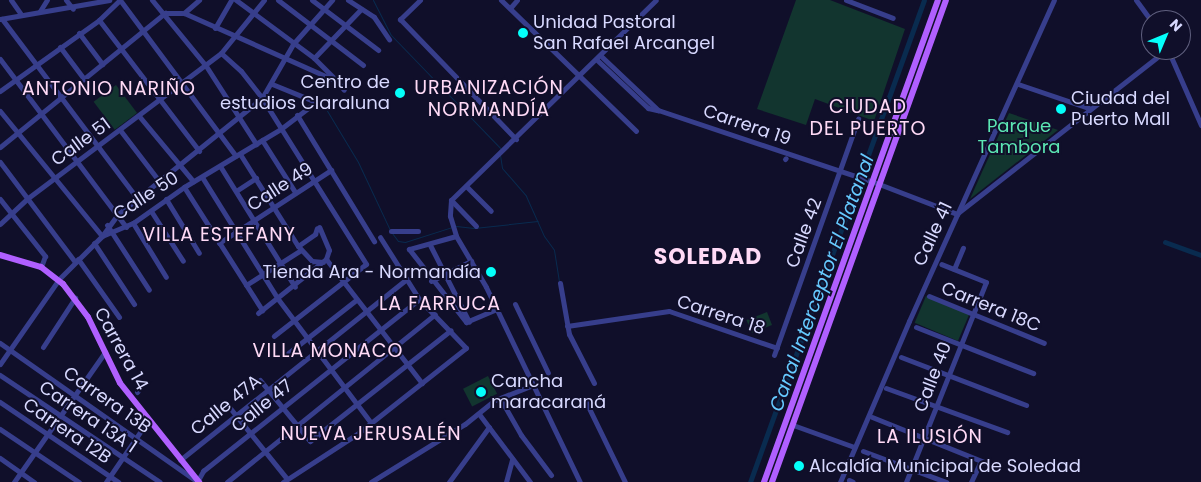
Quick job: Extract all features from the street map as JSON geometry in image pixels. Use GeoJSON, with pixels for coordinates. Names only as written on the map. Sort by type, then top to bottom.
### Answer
{"type":"FeatureCollection","features":[{"type":"Feature","properties":{"kind":"main road"},"geometry":{"type":"LineString","coordinates":[[764,482],[869,180],[938,0]]}},
{"type":"Feature","properties":{"kind":"main road"},"geometry":{"type":"LineString","coordinates":[[772,482],[946,0]]}},
{"type":"Feature","properties":{"kind":"main road","name":"Carrera 14"},"geometry":{"type":"LineString","coordinates":[[0,255],[41,267],[59,279],[75,298],[120,383],[148,422],[198,482]]}},
{"type":"Feature","properties":{"kind":"street"},"geometry":{"type":"LineString","coordinates":[[11,0],[20,13]]}},
{"type":"Feature","properties":{"kind":"street"},"geometry":{"type":"LineString","coordinates":[[40,11],[40,2],[47,0]]}},
{"type":"Feature","properties":{"kind":"street"},"geometry":{"type":"LineString","coordinates":[[66,0],[73,9]]}},
{"type":"Feature","properties":{"kind":"street"},"geometry":{"type":"LineString","coordinates":[[109,0],[96,1],[73,9],[20,13],[1,19],[100,146],[137,198]]}},
{"type":"Feature","properties":{"kind":"street"},"geometry":{"type":"LineString","coordinates":[[0,91],[36,63],[99,20],[120,0],[220,134],[256,178],[299,248],[312,261],[324,261],[422,383]]}},
{"type":"Feature","properties":{"kind":"street"},"geometry":{"type":"LineString","coordinates":[[152,0],[165,13],[206,66],[256,144]]}},
{"type":"Feature","properties":{"kind":"street"},"geometry":{"type":"LineString","coordinates":[[157,5],[163,0]]}},
{"type":"Feature","properties":{"kind":"street"},"geometry":{"type":"LineString","coordinates":[[184,13],[199,0]]}},
{"type":"Feature","properties":{"kind":"street"},"geometry":{"type":"LineString","coordinates":[[215,28],[231,0]]}},
{"type":"Feature","properties":{"kind":"street"},"geometry":{"type":"LineString","coordinates":[[236,0],[314,58],[344,90]]}},
{"type":"Feature","properties":{"kind":"street","name":"Calle 51"},"geometry":{"type":"LineString","coordinates":[[0,224],[28,198],[206,66],[236,38],[264,0]]}},
{"type":"Feature","properties":{"kind":"street"},"geometry":{"type":"LineString","coordinates":[[278,0],[310,25],[332,39],[363,66]]}},
{"type":"Feature","properties":{"kind":"street"},"geometry":{"type":"LineString","coordinates":[[312,0],[347,24],[378,50]]}},
{"type":"Feature","properties":{"kind":"street"},"geometry":{"type":"LineString","coordinates":[[0,111],[102,236],[107,225],[117,215],[199,151],[262,98],[272,84],[293,44],[332,0]]}},
{"type":"Feature","properties":{"kind":"street"},"geometry":{"type":"LineString","coordinates":[[348,0],[381,24],[389,40]]}},
{"type":"Feature","properties":{"kind":"street"},"geometry":{"type":"LineString","coordinates":[[420,0],[400,19],[516,138]]}},
{"type":"Feature","properties":{"kind":"street"},"geometry":{"type":"LineString","coordinates":[[501,0],[581,75],[636,131]]}},
{"type":"Feature","properties":{"kind":"street"},"geometry":{"type":"LineString","coordinates":[[511,8],[517,0]]}},
{"type":"Feature","properties":{"kind":"street"},"geometry":{"type":"LineString","coordinates":[[451,200],[500,156],[656,0]]}},
{"type":"Feature","properties":{"kind":"street"},"geometry":{"type":"LineString","coordinates":[[846,0],[893,18]]}},
{"type":"Feature","properties":{"kind":"street","name":"Calle 41"},"geometry":{"type":"LineString","coordinates":[[840,482],[957,214],[1018,84],[1054,0]]}},
{"type":"Feature","properties":{"kind":"street"},"geometry":{"type":"LineString","coordinates":[[314,58],[361,9]]}},
{"type":"Feature","properties":{"kind":"street"},"geometry":{"type":"LineString","coordinates":[[0,147],[39,112],[122,49],[165,13],[184,13],[284,60],[337,81]]}},
{"type":"Feature","properties":{"kind":"street"},"geometry":{"type":"LineString","coordinates":[[99,20],[199,151]]}},
{"type":"Feature","properties":{"kind":"street"},"geometry":{"type":"LineString","coordinates":[[80,34],[102,64]]}},
{"type":"Feature","properties":{"kind":"street"},"geometry":{"type":"LineString","coordinates":[[60,47],[83,78]]}},
{"type":"Feature","properties":{"kind":"street"},"geometry":{"type":"LineString","coordinates":[[221,53],[241,71],[262,98],[366,264],[292,320],[274,336]]}},
{"type":"Feature","properties":{"kind":"street"},"geometry":{"type":"LineString","coordinates":[[0,58],[126,227]]}},
{"type":"Feature","properties":{"kind":"street","name":"Carrera 19"},"geometry":{"type":"LineString","coordinates":[[599,58],[655,108],[869,180],[957,214]]}},
{"type":"Feature","properties":{"kind":"street"},"geometry":{"type":"LineString","coordinates":[[957,214],[1089,108],[1154,60]]}},
{"type":"Feature","properties":{"kind":"street"},"geometry":{"type":"LineString","coordinates":[[1172,60],[1201,125]]}},
{"type":"Feature","properties":{"kind":"street","name":"Calle 50"},"geometry":{"type":"LineString","coordinates":[[0,364],[59,279],[102,236],[114,233],[133,224],[193,181],[282,128],[316,102],[272,84]]}},
{"type":"Feature","properties":{"kind":"street"},"geometry":{"type":"LineString","coordinates":[[1018,84],[1089,108]]}},
{"type":"Feature","properties":{"kind":"street"},"geometry":{"type":"LineString","coordinates":[[297,115],[374,241]]}},
{"type":"Feature","properties":{"kind":"street"},"geometry":{"type":"LineString","coordinates":[[139,116],[193,181]]}},
{"type":"Feature","properties":{"kind":"street","name":"Calle 42"},"geometry":{"type":"LineString","coordinates":[[774,355],[858,119]]}},
{"type":"Feature","properties":{"kind":"street"},"geometry":{"type":"LineString","coordinates":[[120,130],[159,181]]}},
{"type":"Feature","properties":{"kind":"street"},"geometry":{"type":"LineString","coordinates":[[262,140],[295,192]]}},
{"type":"Feature","properties":{"kind":"street"},"geometry":{"type":"LineString","coordinates":[[0,162],[119,317]]}},
{"type":"Feature","properties":{"kind":"street"},"geometry":{"type":"LineString","coordinates":[[220,166],[295,287]]}},
{"type":"Feature","properties":{"kind":"street","name":"Calle 49"},"geometry":{"type":"LineString","coordinates":[[219,243],[331,170]]}},
{"type":"Feature","properties":{"kind":"street"},"geometry":{"type":"LineString","coordinates":[[202,177],[264,274],[278,300],[371,423]]}},
{"type":"Feature","properties":{"kind":"street"},"geometry":{"type":"LineString","coordinates":[[236,191],[256,178]]}},
{"type":"Feature","properties":{"kind":"street"},"geometry":{"type":"LineString","coordinates":[[466,186],[491,211]]}},
{"type":"Feature","properties":{"kind":"street"},"geometry":{"type":"LineString","coordinates":[[184,187],[246,285],[260,311],[295,287],[324,261],[330,252],[318,228],[315,234],[281,263],[246,285]]}},
{"type":"Feature","properties":{"kind":"street"},"geometry":{"type":"LineString","coordinates":[[0,199],[45,257],[41,267]]}},
{"type":"Feature","properties":{"kind":"street"},"geometry":{"type":"LineString","coordinates":[[166,199],[199,253]]}},
{"type":"Feature","properties":{"kind":"street"},"geometry":{"type":"LineString","coordinates":[[451,200],[476,226]]}},
{"type":"Feature","properties":{"kind":"street"},"geometry":{"type":"LineString","coordinates":[[451,200],[453,227],[456,236],[472,261],[497,309],[580,482]]}},
{"type":"Feature","properties":{"kind":"street"},"geometry":{"type":"LineString","coordinates":[[151,211],[184,261]]}},
{"type":"Feature","properties":{"kind":"street"},"geometry":{"type":"LineString","coordinates":[[133,224],[166,277]]}},
{"type":"Feature","properties":{"kind":"street"},"geometry":{"type":"LineString","coordinates":[[107,225],[114,233],[149,290]]}},
{"type":"Feature","properties":{"kind":"street"},"geometry":{"type":"LineString","coordinates":[[391,231],[418,231]]}},
{"type":"Feature","properties":{"kind":"street"},"geometry":{"type":"LineString","coordinates":[[456,236],[430,245],[408,249],[431,281],[467,322]]}},
{"type":"Feature","properties":{"kind":"street"},"geometry":{"type":"LineString","coordinates":[[230,408],[285,481],[324,458],[466,348],[419,298],[380,237]]}},
{"type":"Feature","properties":{"kind":"street"},"geometry":{"type":"LineString","coordinates":[[94,243],[134,304]]}},
{"type":"Feature","properties":{"kind":"street"},"geometry":{"type":"LineString","coordinates":[[430,245],[446,273],[467,322]]}},
{"type":"Feature","properties":{"kind":"street"},"geometry":{"type":"LineString","coordinates":[[941,264],[954,269],[963,248]]}},
{"type":"Feature","properties":{"kind":"street"},"geometry":{"type":"LineString","coordinates":[[431,281],[472,261]]}},
{"type":"Feature","properties":{"kind":"street","name":"Calle 40"},"geometry":{"type":"LineString","coordinates":[[906,482],[986,282],[954,269]]}},
{"type":"Feature","properties":{"kind":"street","name":"Calle 47A"},"geometry":{"type":"LineString","coordinates":[[180,460],[407,280]]}},
{"type":"Feature","properties":{"kind":"street"},"geometry":{"type":"LineString","coordinates":[[560,283],[567,326],[594,383]]}},
{"type":"Feature","properties":{"kind":"street","name":"Carrera 18C"},"geometry":{"type":"LineString","coordinates":[[929,296],[1044,343]]}},
{"type":"Feature","properties":{"kind":"street"},"geometry":{"type":"LineString","coordinates":[[42,347],[75,298]]}},
{"type":"Feature","properties":{"kind":"street","name":"Calle 47"},"geometry":{"type":"LineString","coordinates":[[198,482],[203,471],[419,298]]}},
{"type":"Feature","properties":{"kind":"street"},"geometry":{"type":"LineString","coordinates":[[287,354],[356,300]]}},
{"type":"Feature","properties":{"kind":"street"},"geometry":{"type":"LineString","coordinates":[[515,304],[548,373]]}},
{"type":"Feature","properties":{"kind":"street"},"geometry":{"type":"LineString","coordinates":[[467,322],[497,309]]}},
{"type":"Feature","properties":{"kind":"street","name":"Carrera 18"},"geometry":{"type":"LineString","coordinates":[[567,326],[670,311],[777,348]]}},
{"type":"Feature","properties":{"kind":"street"},"geometry":{"type":"LineString","coordinates":[[227,482],[435,314]]}},
{"type":"Feature","properties":{"kind":"street"},"geometry":{"type":"LineString","coordinates":[[916,327],[1033,373]]}},
{"type":"Feature","properties":{"kind":"street"},"geometry":{"type":"LineString","coordinates":[[260,380],[280,408],[310,442],[451,330]]}},
{"type":"Feature","properties":{"kind":"street","name":"Carrera 13B"},"geometry":{"type":"LineString","coordinates":[[0,343],[74,393],[198,482]]}},
{"type":"Feature","properties":{"kind":"street"},"geometry":{"type":"LineString","coordinates":[[14,482],[74,393],[105,352]]}},
{"type":"Feature","properties":{"kind":"street"},"geometry":{"type":"LineString","coordinates":[[901,357],[1026,405]]}},
{"type":"Feature","properties":{"kind":"street","name":"Carrera 13A 1"},"geometry":{"type":"LineString","coordinates":[[0,375],[160,482]]}},
{"type":"Feature","properties":{"kind":"street"},"geometry":{"type":"LineString","coordinates":[[371,482],[479,414],[500,398],[533,385]]}},
{"type":"Feature","properties":{"kind":"street"},"geometry":{"type":"LineString","coordinates":[[886,388],[1007,432]]}},
{"type":"Feature","properties":{"kind":"street"},"geometry":{"type":"LineString","coordinates":[[500,398],[521,435],[552,475]]}},
{"type":"Feature","properties":{"kind":"street"},"geometry":{"type":"LineString","coordinates":[[584,400],[625,482]]}},
{"type":"Feature","properties":{"kind":"street","name":"Carrera 12B"},"geometry":{"type":"LineString","coordinates":[[0,402],[118,482]]}},
{"type":"Feature","properties":{"kind":"street"},"geometry":{"type":"LineString","coordinates":[[479,414],[530,482]]}},
{"type":"Feature","properties":{"kind":"street"},"geometry":{"type":"LineString","coordinates":[[872,417],[994,466]]}},
{"type":"Feature","properties":{"kind":"street"},"geometry":{"type":"LineString","coordinates":[[106,482],[148,422]]}},
{"type":"Feature","properties":{"kind":"street"},"geometry":{"type":"LineString","coordinates":[[793,425],[854,447]]}},
{"type":"Feature","properties":{"kind":"street"},"geometry":{"type":"LineString","coordinates":[[449,482],[489,427]]}},
{"type":"Feature","properties":{"kind":"street"},"geometry":{"type":"LineString","coordinates":[[0,429],[79,482]]}},
{"type":"Feature","properties":{"kind":"street"},"geometry":{"type":"LineString","coordinates":[[863,452],[946,482]]}},
{"type":"Feature","properties":{"kind":"street"},"geometry":{"type":"LineString","coordinates":[[0,458],[34,482]]}},
{"type":"Feature","properties":{"kind":"street"},"geometry":{"type":"LineString","coordinates":[[506,482],[512,459]]}},
{"type":"Feature","properties":{"kind":"street"},"geometry":{"type":"LineString","coordinates":[[971,482],[981,461]]}},
{"type":"Feature","properties":{"kind":"green space"},"geometry":{"type":"Polygon","coordinates":[[[796,0],[830,0],[905,29],[874,121],[815,99],[806,125],[757,109],[796,0]]]}},
{"type":"Feature","properties":{"kind":"green space"},"geometry":{"type":"Polygon","coordinates":[[[116,85],[137,113],[115,130],[94,102],[116,85]]]}},
{"type":"Feature","properties":{"kind":"green space","name":"Parque Tambora"},"geometry":{"type":"Polygon","coordinates":[[[1009,113],[1058,130],[970,199],[982,172],[1009,113]]]}},
{"type":"Feature","properties":{"kind":"green space"},"geometry":{"type":"Polygon","coordinates":[[[926,296],[969,314],[958,341],[915,323],[926,296]]]}},
{"type":"Feature","properties":{"kind":"green space"},"geometry":{"type":"Polygon","coordinates":[[[767,312],[772,325],[751,333],[746,320],[767,312]]]}},
{"type":"Feature","properties":{"kind":"green space","name":"Cancha maracaraná"},"geometry":{"type":"Polygon","coordinates":[[[488,376],[497,394],[472,407],[463,389],[488,376]]]}},
{"type":"Feature","properties":{"kind":"waterway"},"geometry":{"type":"LineString","coordinates":[[373,0],[391,35],[500,148]]}},
{"type":"Feature","properties":{"kind":"waterway","name":"Canal Interceptor El Platanal"},"geometry":{"type":"LineString","coordinates":[[750,482],[924,0]]}},
{"type":"Feature","properties":{"kind":"waterway"},"geometry":{"type":"LineString","coordinates":[[326,109],[358,162],[390,230]]}},
{"type":"Feature","properties":{"kind":"waterway"},"geometry":{"type":"LineString","coordinates":[[500,155],[502,168],[526,196],[544,236],[554,250],[559,281]]}},
{"type":"Feature","properties":{"kind":"waterway"},"geometry":{"type":"LineString","coordinates":[[456,226],[474,228],[538,221]]}},
{"type":"Feature","properties":{"kind":"waterway"},"geometry":{"type":"LineString","coordinates":[[392,233],[398,241],[405,242],[452,227]]}},
{"type":"Feature","properties":{"kind":"waterway"},"geometry":{"type":"LineString","coordinates":[[1165,242],[1201,255]]}},
{"type":"Feature","properties":{"kind":"place","name":"Unidad Pastoral San Rafael Arcangel"},"geometry":{"type":"Point","coordinates":[523,33]}},
{"type":"Feature","properties":{"kind":"place","name":"Centro de estudios Claraluna"},"geometry":{"type":"Point","coordinates":[400,93]}},
{"type":"Feature","properties":{"kind":"place","name":"Ciudad del Puerto Mall"},"geometry":{"type":"Point","coordinates":[1061,109]}},
{"type":"Feature","properties":{"kind":"place","name":"Tienda Ara - Normandía"},"geometry":{"type":"Point","coordinates":[491,272]}},
{"type":"Feature","properties":{"kind":"place","name":"Cancha maracaraná"},"geometry":{"type":"Point","coordinates":[481,392]}},
{"type":"Feature","properties":{"kind":"place","name":"Alcaldía Municipal de Soledad"},"geometry":{"type":"Point","coordinates":[799,466]}},
{"type":"Feature","properties":{"kind":"district","name":"ANTONIO NARIÑO"},"geometry":{"type":"Point","coordinates":[109,89]}},
{"type":"Feature","properties":{"kind":"district","name":"URBANIZACIÓN NORMANDÍA"},"geometry":{"type":"Point","coordinates":[489,99]}},
{"type":"Feature","properties":{"kind":"district","name":"CIUDAD DEL PUERTO"},"geometry":{"type":"Point","coordinates":[868,118]}},
{"type":"Feature","properties":{"kind":"district","name":"VILLA ESTEFANY"},"geometry":{"type":"Point","coordinates":[219,235]}},
{"type":"Feature","properties":{"kind":"district","name":"SOLEDAD"},"geometry":{"type":"Point","coordinates":[708,257]}},
{"type":"Feature","properties":{"kind":"district","name":"LA FARRUCA"},"geometry":{"type":"Point","coordinates":[440,304]}},
{"type":"Feature","properties":{"kind":"district","name":"VILLA MONACO"},"geometry":{"type":"Point","coordinates":[328,351]}},
{"type":"Feature","properties":{"kind":"district","name":"NUEVA JERUSALÉN"},"geometry":{"type":"Point","coordinates":[371,434]}},
{"type":"Feature","properties":{"kind":"district","name":"LA ILUSIÓN"},"geometry":{"type":"Point","coordinates":[930,437]}}]}
